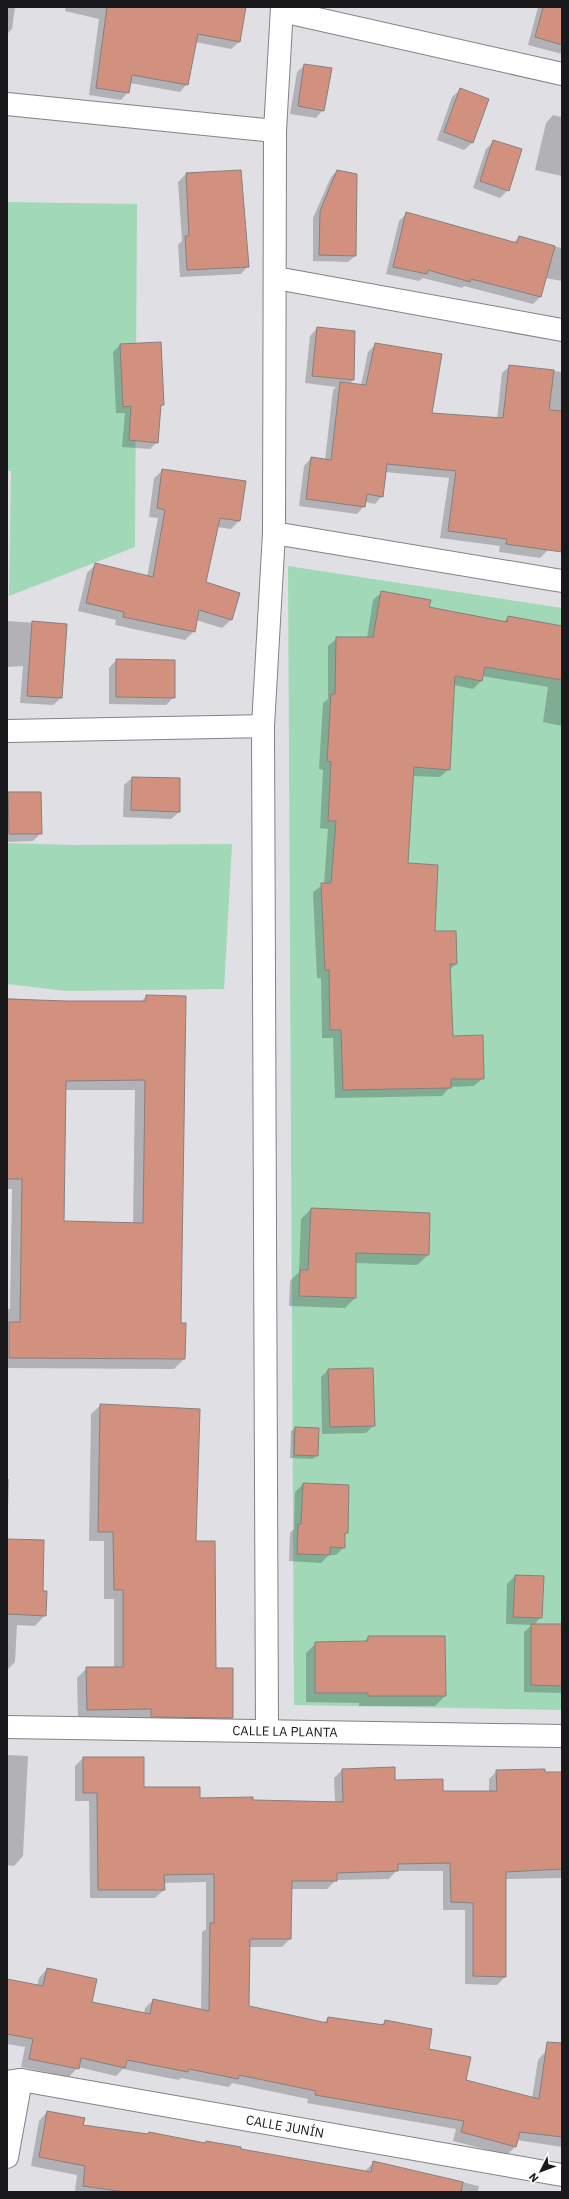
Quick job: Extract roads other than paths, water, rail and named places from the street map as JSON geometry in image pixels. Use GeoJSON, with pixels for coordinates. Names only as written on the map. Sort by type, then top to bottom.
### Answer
{"type":"FeatureCollection","features":[{"type":"Feature","properties":{"kind":"street"},"geometry":{"type":"LineString","coordinates":[[268,1730],[263,726],[274,532],[276,131],[282,9],[562,74]]}},
{"type":"Feature","properties":{"kind":"street"},"geometry":{"type":"LineString","coordinates":[[7,104],[276,131]]}},
{"type":"Feature","properties":{"kind":"street"},"geometry":{"type":"LineString","coordinates":[[276,278],[562,330]]}},
{"type":"Feature","properties":{"kind":"street"},"geometry":{"type":"LineString","coordinates":[[274,532],[562,581]]}},
{"type":"Feature","properties":{"kind":"street"},"geometry":{"type":"LineString","coordinates":[[7,731],[263,726]]}},
{"type":"Feature","properties":{"kind":"street","name":"CALLE LA PLANTA"},"geometry":{"type":"LineString","coordinates":[[7,1727],[268,1730],[562,1736]]}},
{"type":"Feature","properties":{"kind":"street"},"geometry":{"type":"LineString","coordinates":[[7,2157],[14,2081]]}},
{"type":"Feature","properties":{"kind":"street","name":"CALLE JUNÍN"},"geometry":{"type":"LineString","coordinates":[[14,2081],[562,2175]]}}]}
